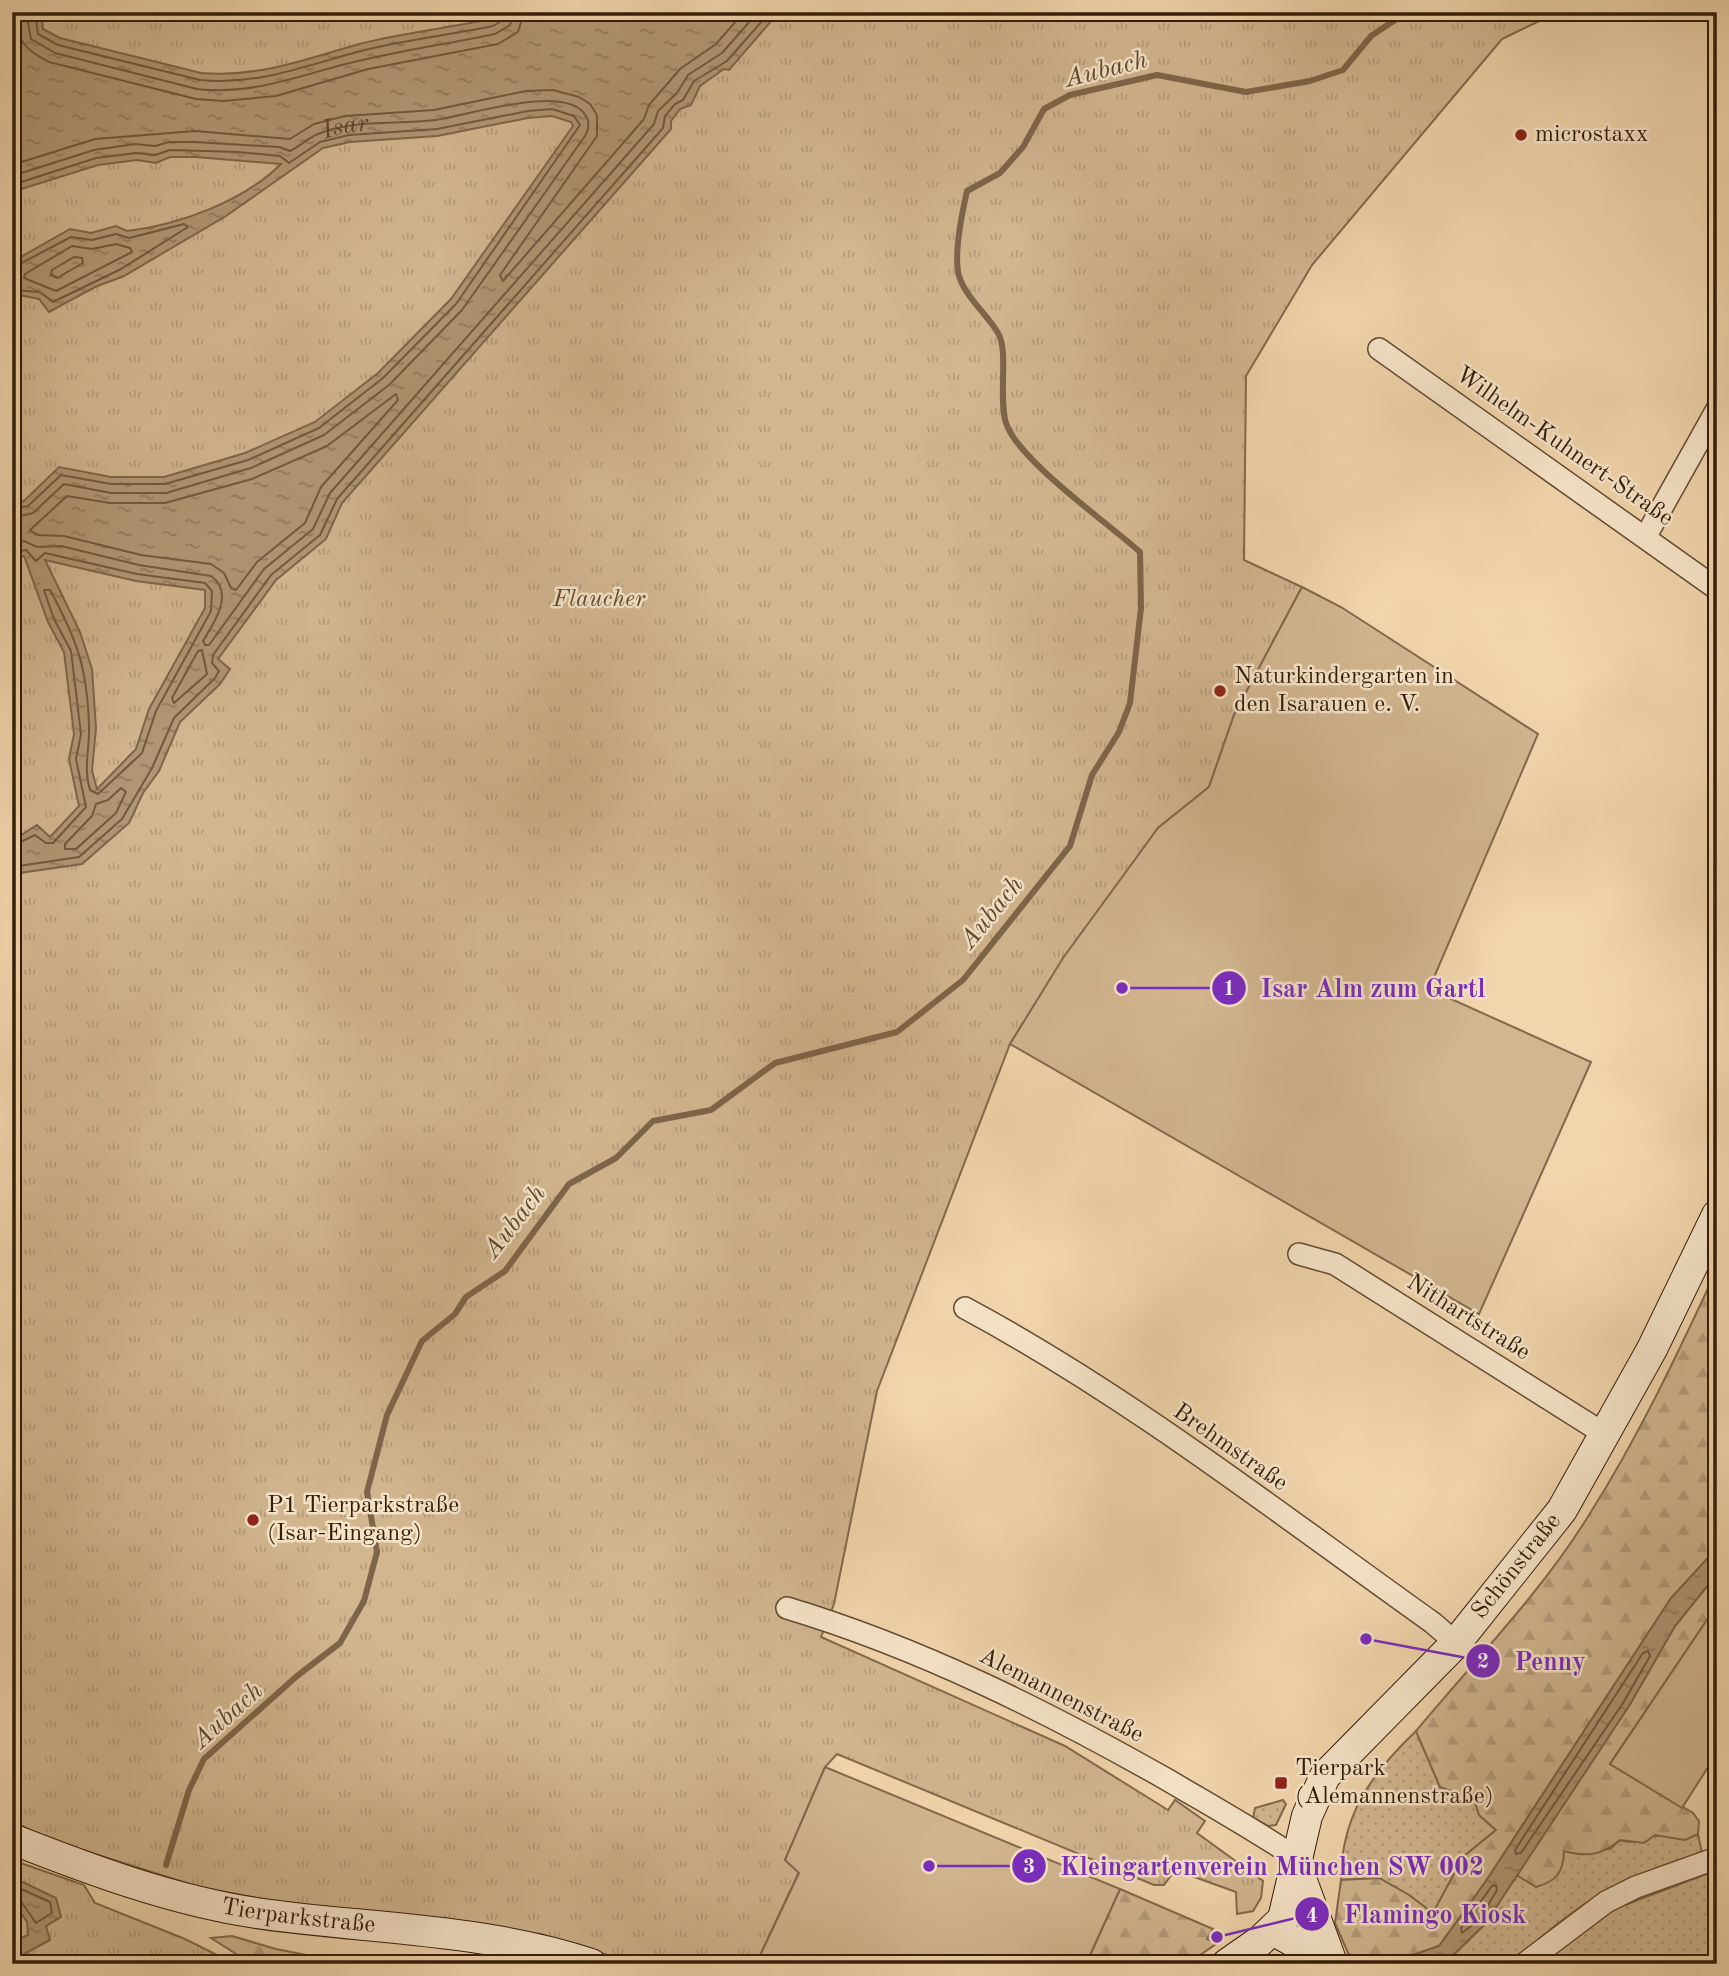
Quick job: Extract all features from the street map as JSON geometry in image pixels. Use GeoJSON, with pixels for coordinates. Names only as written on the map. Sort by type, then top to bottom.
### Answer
{"type":"FeatureCollection","features":[{"type":"Feature","properties":{"kind":"street","name":"Wilhelm-Kuhnert-Straße"},"geometry":{"type":"LineString","coordinates":[[1380,349],[1717,589]]}},
{"type":"Feature","properties":{"kind":"street"},"geometry":{"type":"LineString","coordinates":[[1646,536],[1717,409]]}},
{"type":"Feature","properties":{"kind":"street","name":"Schönstraße"},"geometry":{"type":"LineString","coordinates":[[1273,1930],[1283,1919],[1307,1816],[1325,1776],[1456,1643],[1562,1510],[1653,1349],[1717,1216]]}},
{"type":"Feature","properties":{"kind":"street","name":"Nithartstraße"},"geometry":{"type":"LineString","coordinates":[[1299,1254],[1335,1264],[1606,1435]]}},
{"type":"Feature","properties":{"kind":"street","name":"Brehmstraße"},"geometry":{"type":"LineString","coordinates":[[965,1308],[1033,1345],[1150,1424],[1433,1623],[1456,1643]]}},
{"type":"Feature","properties":{"kind":"street","name":"Alemannenstraße"},"geometry":{"type":"LineString","coordinates":[[787,1608],[843,1626],[972,1679],[1083,1732],[1298,1859]]}},
{"type":"Feature","properties":{"kind":"street","name":"Tierparkstraße"},"geometry":{"type":"LineString","coordinates":[[12,1839],[81,1866],[198,1902],[256,1913],[473,1937],[591,1964]]}},
{"type":"Feature","properties":{"kind":"street"},"geometry":{"type":"LineString","coordinates":[[1524,1964],[1606,1902],[1636,1887],[1717,1858]]}},
{"type":"Feature","properties":{"kind":"street"},"geometry":{"type":"LineString","coordinates":[[1298,1859],[1299,1873],[1333,1964]]}},
{"type":"Feature","properties":{"kind":"street"},"geometry":{"type":"LineString","coordinates":[[1227,1964],[1273,1930],[1333,1964]]}},
{"type":"Feature","properties":{"kind":"green space","name":"Flaucher"},"geometry":{"type":"Polygon","coordinates":[[[12,12],[1558,12],[1502,39],[1312,265],[1246,376],[1244,560],[1302,587],[1234,715],[1209,787],[1158,828],[1061,965],[1010,1044],[877,1391],[834,1604],[821,1637],[1065,1746],[1168,1810],[1175,1800],[1205,1821],[1197,1833],[1263,1881],[1261,1898],[1253,1911],[1237,1914],[1236,1892],[1175,1870],[1164,1885],[1154,1885],[837,1754],[825,1767],[785,1860],[799,1872],[756,1964],[636,1964],[541,1934],[283,1903],[199,1887],[48,1839],[12,1821],[12,12]]]}},
{"type":"Feature","properties":{"kind":"green space"},"geometry":{"type":"Polygon","coordinates":[[[1302,587],[1341,607],[1538,734],[1429,989],[1591,1062],[1479,1314],[1010,1044],[1063,958],[1158,828],[1209,787],[1234,715],[1302,587]]]}},
{"type":"Feature","properties":{"kind":"green space"},"geometry":{"type":"Polygon","coordinates":[[[1717,1269],[1717,1548],[1671,1598],[1486,1881],[1439,1946],[1387,1964],[1365,1964],[1348,1953],[1335,1923],[1341,1880],[1379,1878],[1433,1913],[1463,1857],[1496,1830],[1479,1815],[1474,1799],[1440,1787],[1416,1731],[1550,1572],[1589,1515],[1641,1425],[1717,1269]]]}},
{"type":"Feature","properties":{"kind":"green space"},"geometry":{"type":"Polygon","coordinates":[[[1717,1574],[1717,1605],[1610,1764],[1693,1813],[1699,1821],[1698,1834],[1685,1840],[1655,1835],[1644,1843],[1620,1840],[1593,1854],[1564,1851],[1562,1865],[1554,1879],[1536,1887],[1515,1874],[1629,1706],[1675,1626],[1717,1574]]]}},
{"type":"Feature","properties":{"kind":"green space"},"geometry":{"type":"Polygon","coordinates":[[[1717,1605],[1717,1753],[1682,1808],[1610,1764],[1717,1605]]]}},
{"type":"Feature","properties":{"kind":"green space"},"geometry":{"type":"Polygon","coordinates":[[[1416,1731],[1440,1787],[1474,1799],[1479,1815],[1496,1830],[1463,1857],[1433,1914],[1409,1895],[1379,1878],[1341,1880],[1346,1836],[1362,1798],[1385,1763],[1416,1731]]]}},
{"type":"Feature","properties":{"kind":"green space"},"geometry":{"type":"Polygon","coordinates":[[[825,1767],[1120,1889],[1086,1964],[756,1964],[799,1873],[785,1860],[825,1767]]]}},
{"type":"Feature","properties":{"kind":"green space"},"geometry":{"type":"Polygon","coordinates":[[[1283,1800],[1286,1804],[1276,1825],[1268,1826],[1253,1818],[1255,1808],[1283,1800]]]}},
{"type":"Feature","properties":{"kind":"green space"},"geometry":{"type":"Polygon","coordinates":[[[1698,1834],[1702,1853],[1646,1872],[1599,1895],[1556,1925],[1512,1964],[1446,1962],[1485,1924],[1515,1874],[1537,1887],[1563,1851],[1610,1849],[1620,1840],[1632,1841],[1659,1835],[1685,1838],[1698,1834]]]}},
{"type":"Feature","properties":{"kind":"green space"},"geometry":{"type":"Polygon","coordinates":[[[12,1860],[84,1885],[95,1903],[185,1939],[235,1964],[12,1964],[12,1860]]]}},
{"type":"Feature","properties":{"kind":"green space"},"geometry":{"type":"Polygon","coordinates":[[[1717,1870],[1717,1964],[1541,1964],[1609,1911],[1717,1870]]]}},
{"type":"Feature","properties":{"kind":"green space"},"geometry":{"type":"Polygon","coordinates":[[[1120,1889],[1213,1929],[1207,1939],[1216,1944],[1187,1964],[1086,1964],[1120,1889]]]}},
{"type":"Feature","properties":{"kind":"green space"},"geometry":{"type":"Polygon","coordinates":[[[232,1936],[276,1949],[352,1964],[252,1964],[211,1938],[232,1936]]]}},
{"type":"Feature","properties":{"kind":"water","name":"Isar"},"geometry":{"type":"Polygon","coordinates":[[[12,12],[41,12],[43,29],[60,38],[201,73],[222,74],[281,66],[375,40],[491,19],[503,12],[779,12],[729,70],[724,69],[700,86],[691,105],[680,109],[671,121],[671,129],[342,503],[326,539],[276,580],[218,659],[230,669],[220,684],[180,722],[159,771],[143,793],[129,823],[82,864],[12,874],[12,841],[37,825],[50,837],[79,806],[69,759],[74,734],[64,652],[48,622],[24,556],[12,559],[12,502],[24,501],[59,467],[111,477],[164,477],[245,453],[315,422],[378,373],[451,299],[573,126],[571,122],[552,116],[528,118],[437,136],[350,142],[323,148],[226,216],[124,276],[95,287],[49,312],[39,299],[19,295],[12,298],[12,262],[70,229],[91,233],[116,226],[127,231],[189,217],[230,200],[281,164],[195,157],[170,157],[156,163],[137,160],[98,165],[12,192],[12,12]],[[45,560],[80,632],[92,669],[96,728],[92,771],[97,789],[136,749],[149,709],[205,608],[205,590],[136,581],[45,560]]]}},
{"type":"Feature","properties":{"kind":"water"},"geometry":{"type":"Polygon","coordinates":[[[1717,1548],[1717,1574],[1675,1626],[1629,1706],[1485,1924],[1444,1964],[1387,1964],[1439,1946],[1486,1881],[1671,1598],[1717,1548]]]}},
{"type":"Feature","properties":{"kind":"water"},"geometry":{"type":"Polygon","coordinates":[[[12,1877],[56,1898],[61,1917],[46,1926],[50,1940],[24,1954],[26,1964],[12,1964],[12,1942],[28,1935],[27,1922],[12,1900],[12,1877]]]}},
{"type":"Feature","properties":{"kind":"waterway","name":"Aubach"},"geometry":{"type":"LineString","coordinates":[[166,1865],[189,1790],[204,1759],[297,1676],[340,1643],[364,1601],[377,1552],[367,1492],[387,1415],[422,1341],[455,1314],[466,1297],[505,1271],[569,1184],[616,1158],[653,1121],[711,1110],[775,1063],[897,1032],[963,980],[1070,846],[1092,775],[1119,732],[1130,703],[1141,608],[1140,552],[1045,472],[1014,438],[1006,423],[1001,341],[998,333],[966,292],[957,267],[959,233],[967,191],[1000,173],[1023,147],[1044,109],[1070,95],[1157,75],[1246,92],[1310,81],[1343,70],[1371,36],[1407,12]]}},
{"type":"Feature","properties":{"kind":"place","name":"microstaxx"},"geometry":{"type":"Point","coordinates":[1521,135]}},
{"type":"Feature","properties":{"kind":"place","name":"Naturkindergarten in den Isarauen e. V."},"geometry":{"type":"Point","coordinates":[1220,691]}},
{"type":"Feature","properties":{"kind":"place","name":"Isar Alm zum Gartl"},"geometry":{"type":"Point","coordinates":[1122,988]}},
{"type":"Feature","properties":{"kind":"place","name":"P1 Tierparkstraße (Isar-Eingang)"},"geometry":{"type":"Point","coordinates":[253,1520]}},
{"type":"Feature","properties":{"kind":"place","name":"Penny"},"geometry":{"type":"Point","coordinates":[1366,1639]}},
{"type":"Feature","properties":{"kind":"place","name":"Tierpark (Alemannenstraße)"},"geometry":{"type":"Point","coordinates":[1281,1783]}},
{"type":"Feature","properties":{"kind":"place","name":"Kleingartenverein München SW 002"},"geometry":{"type":"Point","coordinates":[929,1866]}},
{"type":"Feature","properties":{"kind":"place","name":"Flamingo Kiosk"},"geometry":{"type":"Point","coordinates":[1217,1937]}}]}
